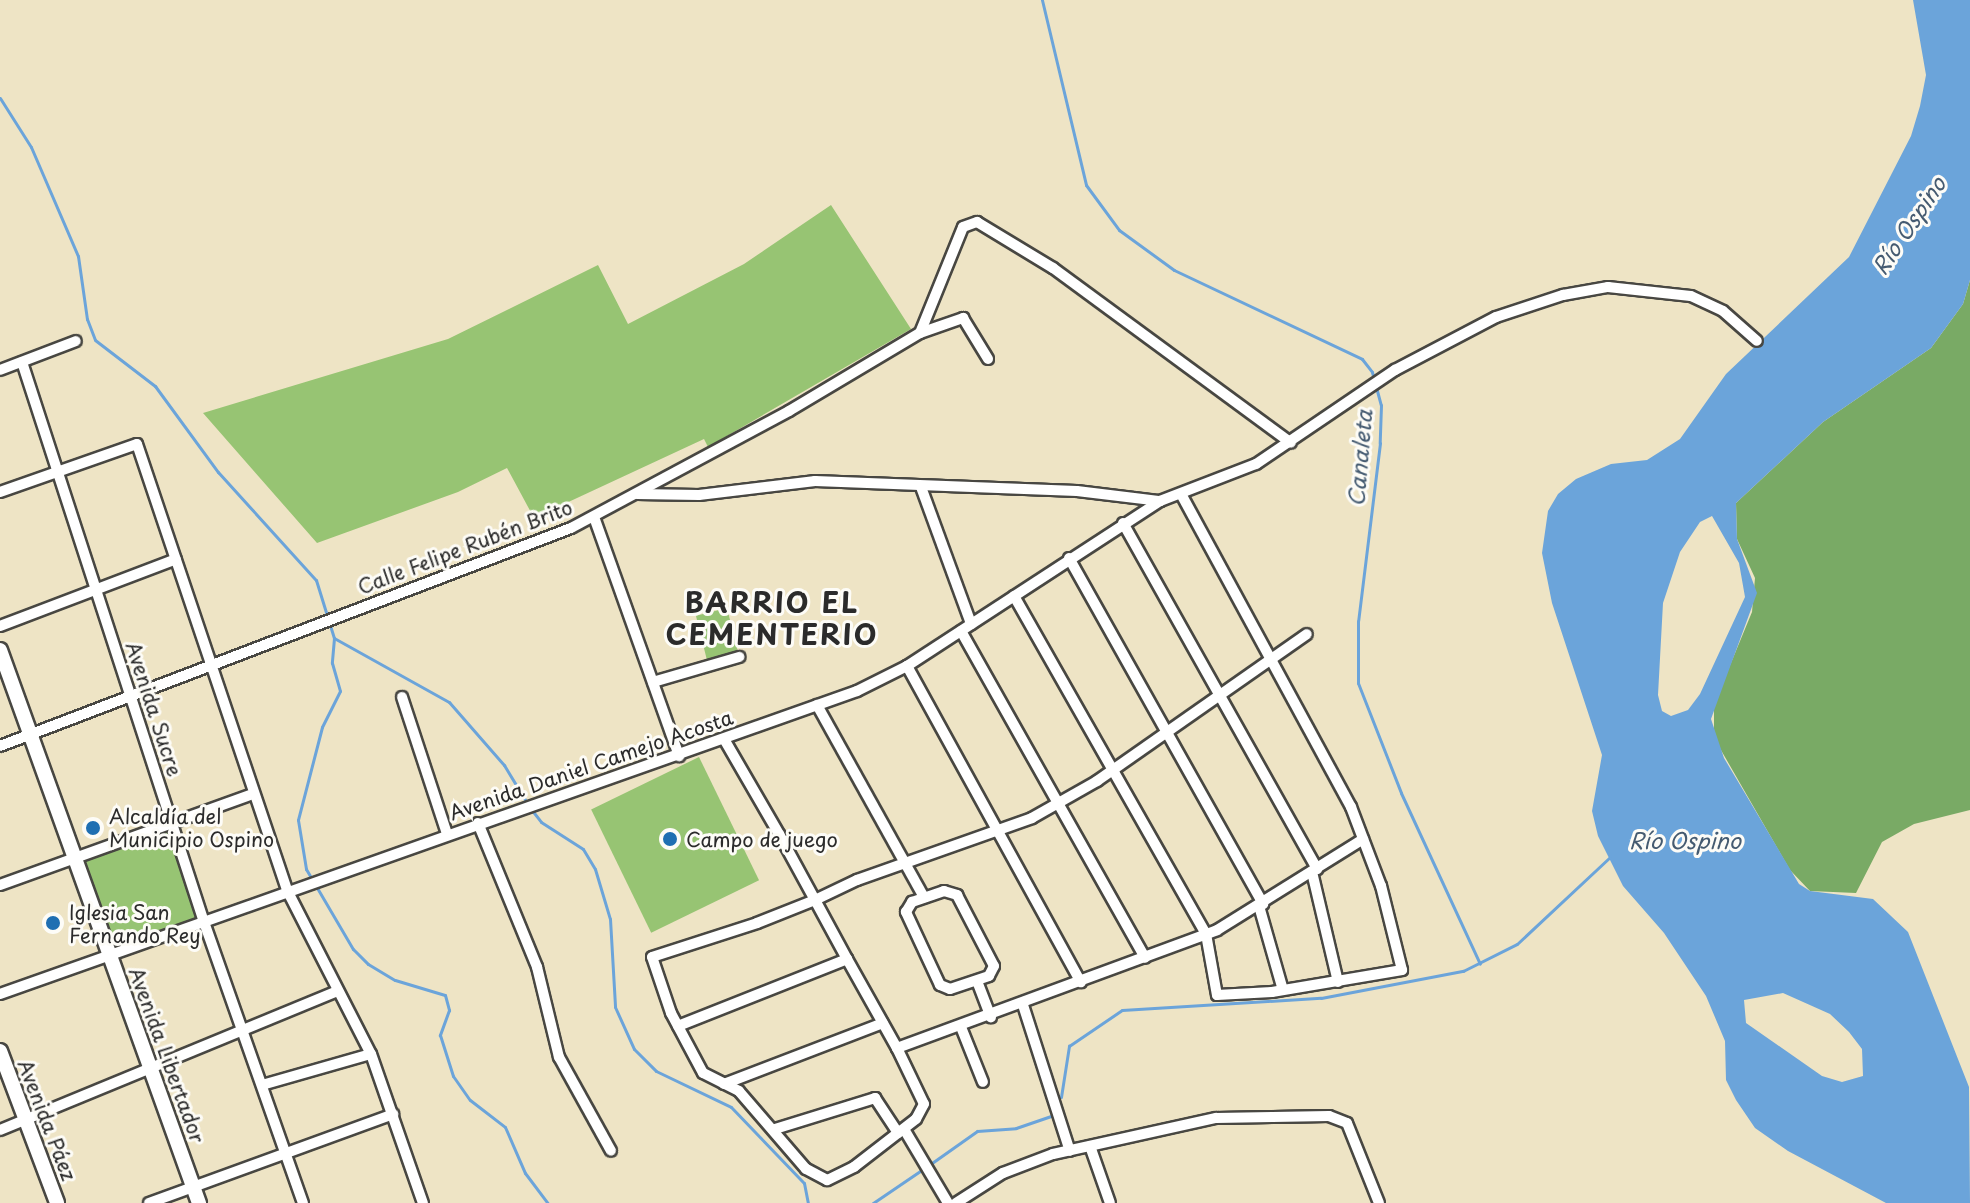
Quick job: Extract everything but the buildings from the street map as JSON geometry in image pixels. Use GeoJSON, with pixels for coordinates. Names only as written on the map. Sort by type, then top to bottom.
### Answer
{"type":"FeatureCollection","features":[{"type":"Feature","properties":{"kind":"main road","name":"Avenida Libertador"},"geometry":{"type":"LineString","coordinates":[[0,650],[199,1203]]}},
{"type":"Feature","properties":{"kind":"main road","name":"Avenida Páez"},"geometry":{"type":"LineString","coordinates":[[0,1051],[57,1203]]}},
{"type":"Feature","properties":{"kind":"street"},"geometry":{"type":"LineString","coordinates":[[920,333],[963,227],[977,222],[1053,268],[1291,443]]}},
{"type":"Feature","properties":{"kind":"street"},"geometry":{"type":"LineString","coordinates":[[637,494],[699,495],[815,481],[1077,491],[1160,501],[1182,496],[1291,443],[1377,382],[1496,317],[1576,292],[1637,288],[1691,296],[1723,311],[1757,341]]}},
{"type":"Feature","properties":{"kind":"street","name":"Calle Felipe Rubén Brito"},"geometry":{"type":"LineString","coordinates":[[0,746],[594,517],[920,333],[963,318],[988,359]]}},
{"type":"Feature","properties":{"kind":"street"},"geometry":{"type":"LineString","coordinates":[[0,370],[76,341]]}},
{"type":"Feature","properties":{"kind":"street","name":"Avenida Sucre"},"geometry":{"type":"LineString","coordinates":[[22,362],[204,922],[303,1203]]}},
{"type":"Feature","properties":{"kind":"street"},"geometry":{"type":"LineString","coordinates":[[0,492],[137,444],[288,892],[371,1054],[423,1203]]}},
{"type":"Feature","properties":{"kind":"street"},"geometry":{"type":"LineString","coordinates":[[921,487],[971,624]]}},
{"type":"Feature","properties":{"kind":"street"},"geometry":{"type":"LineString","coordinates":[[1014,596],[1206,934],[1217,995],[1283,990],[1402,970],[1363,839],[1182,496]]}},
{"type":"Feature","properties":{"kind":"street","name":"Avenida Daniel Camejo Acosta"},"geometry":{"type":"LineString","coordinates":[[0,994],[817,705],[907,666],[1160,501]]}},
{"type":"Feature","properties":{"kind":"street"},"geometry":{"type":"LineString","coordinates":[[594,517],[679,756]]}},
{"type":"Feature","properties":{"kind":"street"},"geometry":{"type":"LineString","coordinates":[[1123,523],[1314,870],[1338,982]]}},
{"type":"Feature","properties":{"kind":"street"},"geometry":{"type":"LineString","coordinates":[[1069,558],[1261,905],[1283,990]]}},
{"type":"Feature","properties":{"kind":"street"},"geometry":{"type":"LineString","coordinates":[[0,626],[176,559]]}},
{"type":"Feature","properties":{"kind":"street"},"geometry":{"type":"LineString","coordinates":[[961,631],[1145,958]]}},
{"type":"Feature","properties":{"kind":"street"},"geometry":{"type":"LineString","coordinates":[[724,739],[815,900],[897,1048],[925,1109],[854,1167],[824,1180],[806,1169],[775,1129],[739,1091],[703,1073],[678,1026],[652,957],[815,900],[906,863],[999,831],[1058,804],[1271,662],[1307,634]]}},
{"type":"Feature","properties":{"kind":"street"},"geometry":{"type":"LineString","coordinates":[[653,682],[739,657]]}},
{"type":"Feature","properties":{"kind":"street"},"geometry":{"type":"LineString","coordinates":[[907,666],[1081,982]]}},
{"type":"Feature","properties":{"kind":"street"},"geometry":{"type":"LineString","coordinates":[[402,697],[447,834]]}},
{"type":"Feature","properties":{"kind":"street"},"geometry":{"type":"LineString","coordinates":[[817,705],[924,897]]}},
{"type":"Feature","properties":{"kind":"street"},"geometry":{"type":"LineString","coordinates":[[0,885],[253,794]]}},
{"type":"Feature","properties":{"kind":"street"},"geometry":{"type":"LineString","coordinates":[[478,823],[537,967],[559,1057],[611,1151]]}},
{"type":"Feature","properties":{"kind":"street"},"geometry":{"type":"LineString","coordinates":[[897,1048],[991,1017],[1206,934],[1261,905],[1363,839]]}},
{"type":"Feature","properties":{"kind":"street"},"geometry":{"type":"LineString","coordinates":[[944,891],[957,895],[994,966],[989,976],[977,981],[950,989],[940,985],[906,912],[924,897],[944,891]]}},
{"type":"Feature","properties":{"kind":"street"},"geometry":{"type":"LineString","coordinates":[[678,1026],[847,959]]}},
{"type":"Feature","properties":{"kind":"street"},"geometry":{"type":"LineString","coordinates":[[977,981],[991,1017]]}},
{"type":"Feature","properties":{"kind":"street"},"geometry":{"type":"LineString","coordinates":[[0,1130],[243,1033],[337,991]]}},
{"type":"Feature","properties":{"kind":"street"},"geometry":{"type":"LineString","coordinates":[[1023,1005],[1070,1151]]}},
{"type":"Feature","properties":{"kind":"street"},"geometry":{"type":"LineString","coordinates":[[723,1085],[883,1023]]}},
{"type":"Feature","properties":{"kind":"street"},"geometry":{"type":"LineString","coordinates":[[961,1027],[983,1082]]}},
{"type":"Feature","properties":{"kind":"street"},"geometry":{"type":"LineString","coordinates":[[262,1085],[371,1054]]}},
{"type":"Feature","properties":{"kind":"street"},"geometry":{"type":"LineString","coordinates":[[775,1129],[875,1098],[901,1131],[948,1203]]}},
{"type":"Feature","properties":{"kind":"street"},"geometry":{"type":"LineString","coordinates":[[149,1203],[393,1114]]}},
{"type":"Feature","properties":{"kind":"street"},"geometry":{"type":"LineString","coordinates":[[956,1203],[1003,1173],[1090,1146],[1216,1118],[1341,1117],[1379,1203]]}},
{"type":"Feature","properties":{"kind":"street"},"geometry":{"type":"LineString","coordinates":[[1090,1146],[1110,1203]]}},
{"type":"Feature","properties":{"kind":"green space"},"geometry":{"type":"Polygon","coordinates":[[[831,205],[911,329],[708,447],[704,439],[534,518],[507,468],[458,492],[317,543],[203,413],[448,339],[598,265],[628,324],[744,264],[831,205]]]}},
{"type":"Feature","properties":{"kind":"green space"},"geometry":{"type":"Polygon","coordinates":[[[1970,280],[1970,810],[1914,824],[1882,842],[1856,893],[1810,891],[1790,870],[1714,738],[1714,704],[1752,612],[1755,578],[1737,539],[1736,503],[1823,422],[1931,348],[1963,304],[1970,280]]]}},
{"type":"Feature","properties":{"kind":"green space"},"geometry":{"type":"Polygon","coordinates":[[[727,608],[738,653],[707,660],[696,616],[727,608]]]}},
{"type":"Feature","properties":{"kind":"green space","name":"Campo de juego"},"geometry":{"type":"Polygon","coordinates":[[[699,757],[759,880],[651,933],[591,810],[699,757]]]}},
{"type":"Feature","properties":{"kind":"green space"},"geometry":{"type":"Polygon","coordinates":[[[172,824],[204,922],[108,953],[76,855],[172,824]]]}},
{"type":"Feature","properties":{"kind":"water","name":"Río Ospino"},"geometry":{"type":"Polygon","coordinates":[[[1913,0],[1970,0],[1970,280],[1963,304],[1931,348],[1823,422],[1736,503],[1737,539],[1757,593],[1711,719],[1724,758],[1799,884],[1810,891],[1873,899],[1908,932],[1969,1087],[1970,1203],[1886,1203],[1788,1151],[1755,1128],[1736,1100],[1726,1080],[1725,1041],[1706,996],[1664,933],[1623,886],[1598,836],[1592,811],[1602,755],[1552,603],[1542,553],[1548,511],[1558,494],[1576,479],[1611,464],[1647,460],[1680,439],[1726,374],[1849,257],[1911,136],[1926,75],[1913,0]],[[1712,516],[1700,522],[1680,552],[1663,603],[1658,695],[1662,711],[1671,716],[1688,710],[1700,694],[1745,597],[1739,563],[1712,516]],[[1783,993],[1744,1000],[1746,1023],[1822,1076],[1842,1082],[1863,1076],[1862,1049],[1849,1032],[1830,1014],[1783,993]]]}},
{"type":"Feature","properties":{"kind":"waterway","name":"Canaleta"},"geometry":{"type":"LineString","coordinates":[[1042,0],[1086,185],[1119,230],[1174,270],[1362,359],[1372,372],[1381,405],[1380,443],[1358,621],[1358,683],[1401,793],[1480,964]]}},
{"type":"Feature","properties":{"kind":"waterway"},"geometry":{"type":"LineString","coordinates":[[0,98],[31,147],[78,256],[87,319],[95,340],[155,386],[218,472],[316,580],[334,638],[332,663],[340,691],[322,727],[298,820],[306,869],[353,949],[368,964],[395,980],[445,995],[449,1010],[440,1035],[453,1076],[470,1100],[505,1127],[525,1173],[548,1203]]}},
{"type":"Feature","properties":{"kind":"waterway"},"geometry":{"type":"LineString","coordinates":[[334,638],[449,702],[504,765],[527,803]]}},
{"type":"Feature","properties":{"kind":"waterway"},"geometry":{"type":"LineString","coordinates":[[531,809],[541,822],[583,849],[595,869],[610,919],[615,1007],[634,1049],[656,1071],[731,1107],[804,1183],[808,1203]]}},
{"type":"Feature","properties":{"kind":"waterway","name":"Canaleta"},"geometry":{"type":"LineString","coordinates":[[1061,1097],[1069,1046],[1122,1010],[1321,998],[1463,971],[1517,944],[1610,857]]}},
{"type":"Feature","properties":{"kind":"waterway","name":"Canaleta"},"geometry":{"type":"LineString","coordinates":[[929,1165],[977,1131],[1016,1128],[1054,1115]]}},
{"type":"Feature","properties":{"kind":"waterway","name":"Canaleta"},"geometry":{"type":"LineString","coordinates":[[873,1203],[923,1169]]}},
{"type":"Feature","properties":{"kind":"place","name":"Alcaldía del Municipio Ospino"},"geometry":{"type":"Point","coordinates":[93,828]}},
{"type":"Feature","properties":{"kind":"place","name":"Campo de juego"},"geometry":{"type":"Point","coordinates":[670,839]}},
{"type":"Feature","properties":{"kind":"place","name":"Iglesia San Fernando Rey"},"geometry":{"type":"Point","coordinates":[53,923]}},
{"type":"Feature","properties":{"kind":"district","name":"BARRIO EL CEMENTERIO"},"geometry":{"type":"Point","coordinates":[772,618]}}]}
